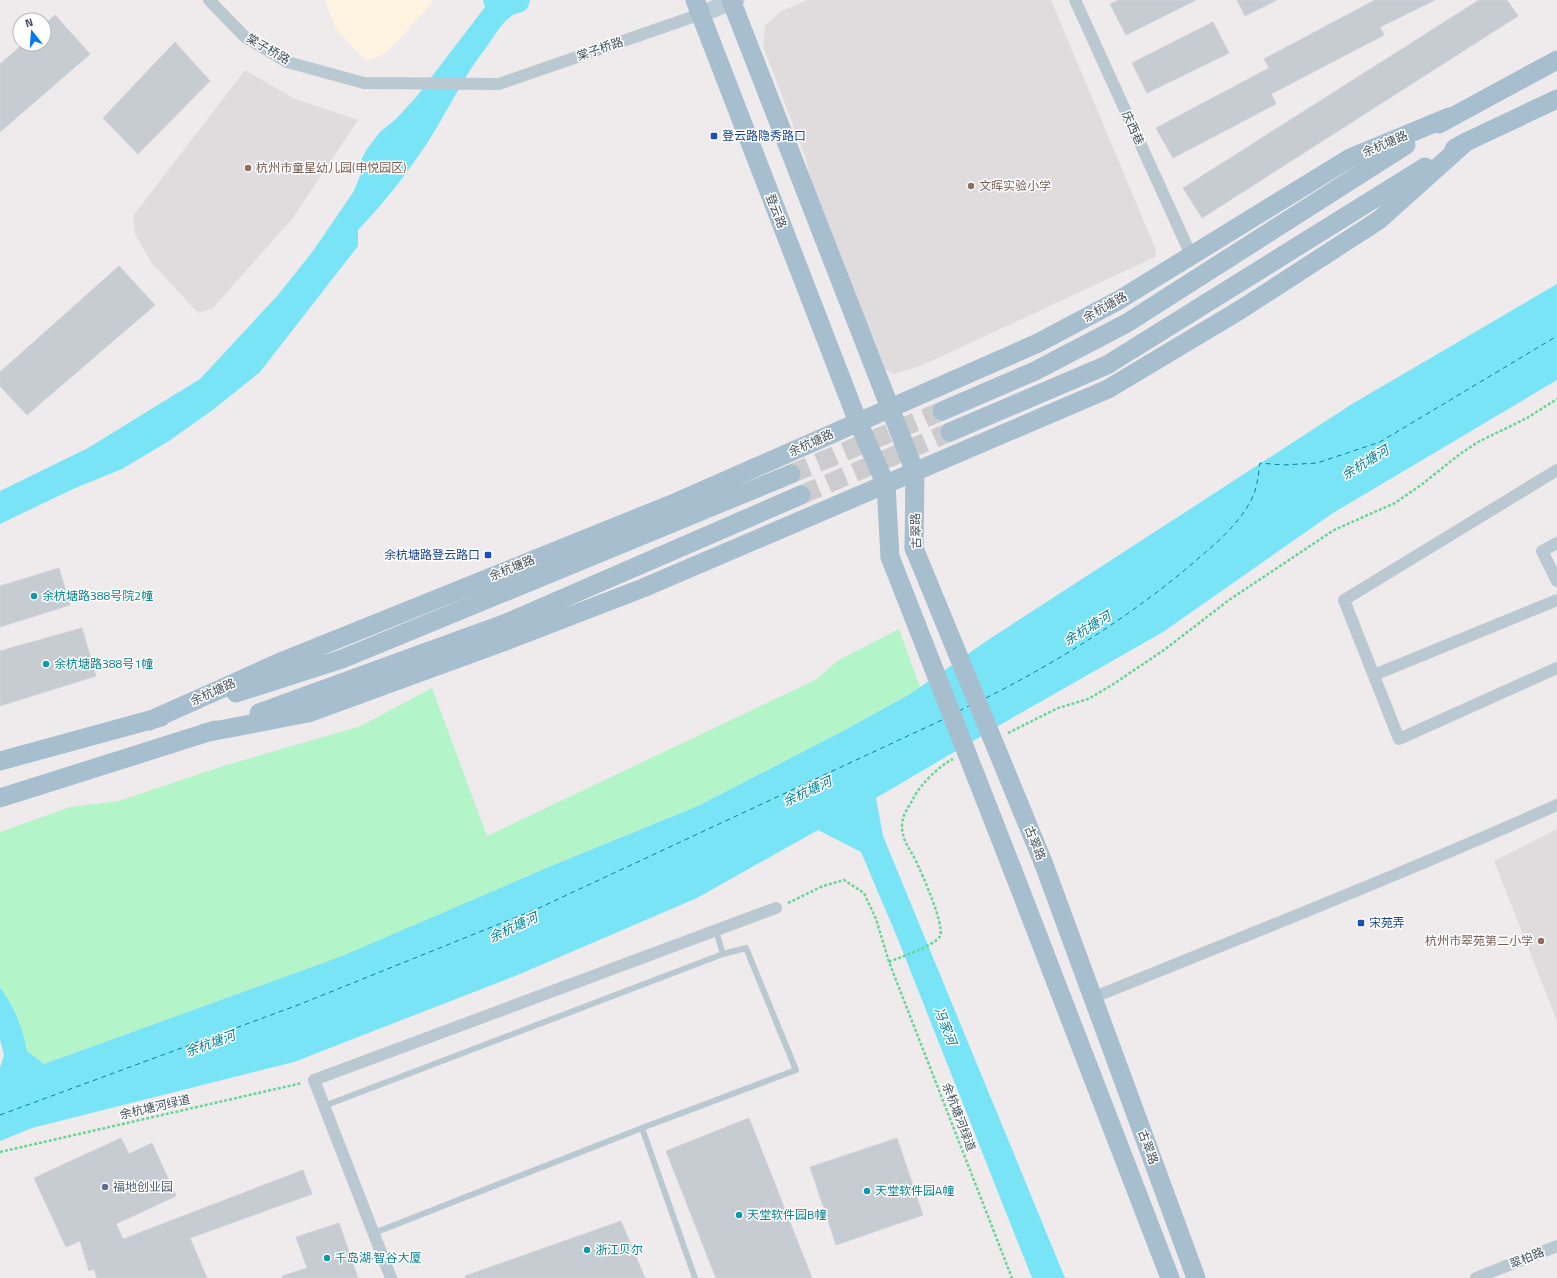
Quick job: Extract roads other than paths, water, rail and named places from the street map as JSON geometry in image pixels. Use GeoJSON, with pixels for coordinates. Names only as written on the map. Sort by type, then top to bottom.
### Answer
{"type":"FeatureCollection","features":[{"type":"Feature","properties":{"kind":"main road"},"geometry":{"type":"LineString","coordinates":[[733,1],[890,408]]}},
{"type":"Feature","properties":{"kind":"main road","name":"登云路"},"geometry":{"type":"LineString","coordinates":[[698,7],[858,422]]}},
{"type":"Feature","properties":{"kind":"main road","name":"余杭塘路"},"geometry":{"type":"LineString","coordinates":[[942,411],[1035,371],[1127,323],[1449,117],[1557,60]]}},
{"type":"Feature","properties":{"kind":"main road"},"geometry":{"type":"LineString","coordinates":[[950,432],[1107,365],[1466,142],[1557,99]]}},
{"type":"Feature","properties":{"kind":"main road","name":"余杭塘路"},"geometry":{"type":"LineString","coordinates":[[149,721],[283,661],[678,502],[1038,343],[1119,300],[1350,158],[1449,117]]}},
{"type":"Feature","properties":{"kind":"main road"},"geometry":{"type":"LineString","coordinates":[[204,733],[308,713],[643,588],[1108,389],[1240,310],[1379,220],[1466,142]]}},
{"type":"Feature","properties":{"kind":"main road","name":"古翠路"},"geometry":{"type":"LineString","coordinates":[[890,408],[915,472],[914,548],[1043,862],[1196,1278]]}},
{"type":"Feature","properties":{"kind":"main road"},"geometry":{"type":"LineString","coordinates":[[858,422],[886,485],[890,557],[1014,871],[1170,1278]]}},
{"type":"Feature","properties":{"kind":"main road","name":"余杭塘路"},"geometry":{"type":"LineString","coordinates":[[0,761],[149,721],[342,659],[791,474]]}},
{"type":"Feature","properties":{"kind":"main road"},"geometry":{"type":"LineString","coordinates":[[0,798],[204,733],[504,624],[801,495]]}},
{"type":"Feature","properties":{"kind":"street","name":"棠子桥路"},"geometry":{"type":"LineString","coordinates":[[208,0],[245,37],[287,62],[364,83],[499,84],[698,7]]}},
{"type":"Feature","properties":{"kind":"street","name":"庆西巷"},"geometry":{"type":"LineString","coordinates":[[1075,0],[1191,255]]}},
{"type":"Feature","properties":{"kind":"street"},"geometry":{"type":"LineString","coordinates":[[698,7],[733,1]]}},
{"type":"Feature","properties":{"kind":"street"},"geometry":{"type":"LineString","coordinates":[[1557,470],[1344,600],[1398,740],[1557,668]]}},
{"type":"Feature","properties":{"kind":"street"},"geometry":{"type":"LineString","coordinates":[[1557,543],[1542,551],[1557,581]]}},
{"type":"Feature","properties":{"kind":"street"},"geometry":{"type":"LineString","coordinates":[[1374,676],[1557,600]]}},
{"type":"Feature","properties":{"kind":"street"},"geometry":{"type":"LineString","coordinates":[[1092,998],[1359,891],[1448,854],[1557,805]]}},
{"type":"Feature","properties":{"kind":"street"},"geometry":{"type":"LineString","coordinates":[[392,1278],[314,1080],[776,908]]}},
{"type":"Feature","properties":{"kind":"street","name":"翠柏路"},"geometry":{"type":"LineString","coordinates":[[1476,1278],[1557,1246]]}},
{"type":"Feature","properties":{"kind":"lane"},"geometry":{"type":"LineString","coordinates":[[716,931],[723,954]]}},
{"type":"Feature","properties":{"kind":"lane"},"geometry":{"type":"LineString","coordinates":[[324,1106],[723,954],[746,948],[796,1070],[642,1128],[374,1233]]}},
{"type":"Feature","properties":{"kind":"lane"},"geometry":{"type":"LineString","coordinates":[[642,1128],[695,1278]]}},
{"type":"Feature","properties":{"kind":"water"},"geometry":{"type":"Polygon","coordinates":[[[483,0],[530,0],[525,11],[512,16],[499,29],[463,81],[415,162],[358,230],[358,246],[260,372],[214,409],[169,441],[122,469],[73,489],[0,524],[0,491],[88,448],[200,379],[278,295],[313,251],[354,191],[361,173],[361,160],[367,149],[380,132],[396,119],[417,96],[485,7],[483,0]]]}},
{"type":"Feature","properties":{"kind":"water"},"geometry":{"type":"Polygon","coordinates":[[[1557,284],[1557,380],[1333,513],[1163,632],[876,798],[883,836],[1065,1278],[1032,1278],[897,937],[861,852],[818,830],[697,898],[520,974],[294,1062],[32,1128],[0,1141],[0,1068],[4,1055],[0,1040],[0,987],[10,1002],[17,1018],[23,1033],[27,1051],[44,1064],[342,956],[551,866],[698,806],[843,731],[910,694],[988,640],[1352,404],[1557,284]]]}},
{"type":"Feature","properties":{"kind":"tunnel"},"geometry":{"type":"LineString","coordinates":[[791,474],[942,411]]}},
{"type":"Feature","properties":{"kind":"tunnel"},"geometry":{"type":"LineString","coordinates":[[801,495],[950,432]]}},
{"type":"Feature","properties":{"kind":"place","name":"登云路隐秀路口"},"geometry":{"type":"Point","coordinates":[714,136]}},
{"type":"Feature","properties":{"kind":"place","name":"杭州市童星幼儿园(申悦园区)"},"geometry":{"type":"Point","coordinates":[248,168]}},
{"type":"Feature","properties":{"kind":"place","name":"文晖实验小学"},"geometry":{"type":"Point","coordinates":[971,186]}},
{"type":"Feature","properties":{"kind":"place","name":"余杭塘路登云路口"},"geometry":{"type":"Point","coordinates":[488,555]}},
{"type":"Feature","properties":{"kind":"place","name":"余杭塘路388号院2幢"},"geometry":{"type":"Point","coordinates":[34,596]}},
{"type":"Feature","properties":{"kind":"place","name":"余杭塘路388号1幢"},"geometry":{"type":"Point","coordinates":[46,664]}},
{"type":"Feature","properties":{"kind":"place","name":"宋苑弄"},"geometry":{"type":"Point","coordinates":[1361,923]}},
{"type":"Feature","properties":{"kind":"place","name":"杭州市翠苑第二小学"},"geometry":{"type":"Point","coordinates":[1541,941]}},
{"type":"Feature","properties":{"kind":"place","name":"福地创业园"},"geometry":{"type":"Point","coordinates":[105,1187]}},
{"type":"Feature","properties":{"kind":"place","name":"天堂软件园A幢"},"geometry":{"type":"Point","coordinates":[867,1191]}},
{"type":"Feature","properties":{"kind":"place","name":"天堂软件园B幢"},"geometry":{"type":"Point","coordinates":[739,1215]}},
{"type":"Feature","properties":{"kind":"place","name":"浙江贝尔"},"geometry":{"type":"Point","coordinates":[587,1250]}},
{"type":"Feature","properties":{"kind":"place","name":"千岛湖·智谷大厦"},"geometry":{"type":"Point","coordinates":[327,1258]}},
{"type":"Feature","properties":{"kind":"water label","name":"余杭塘河"},"geometry":{"type":"Point","coordinates":[1365,462]}},
{"type":"Feature","properties":{"kind":"water label","name":"余杭塘河"},"geometry":{"type":"Point","coordinates":[1087,628]}},
{"type":"Feature","properties":{"kind":"water label","name":"余杭塘河"},"geometry":{"type":"Point","coordinates":[807,791]}},
{"type":"Feature","properties":{"kind":"water label","name":"余杭塘河"},"geometry":{"type":"Point","coordinates":[513,927]}},
{"type":"Feature","properties":{"kind":"water label","name":"冯家河"},"geometry":{"type":"Point","coordinates":[946,1026]}},
{"type":"Feature","properties":{"kind":"water label","name":"余杭塘河"},"geometry":{"type":"Point","coordinates":[210,1043]}}]}
